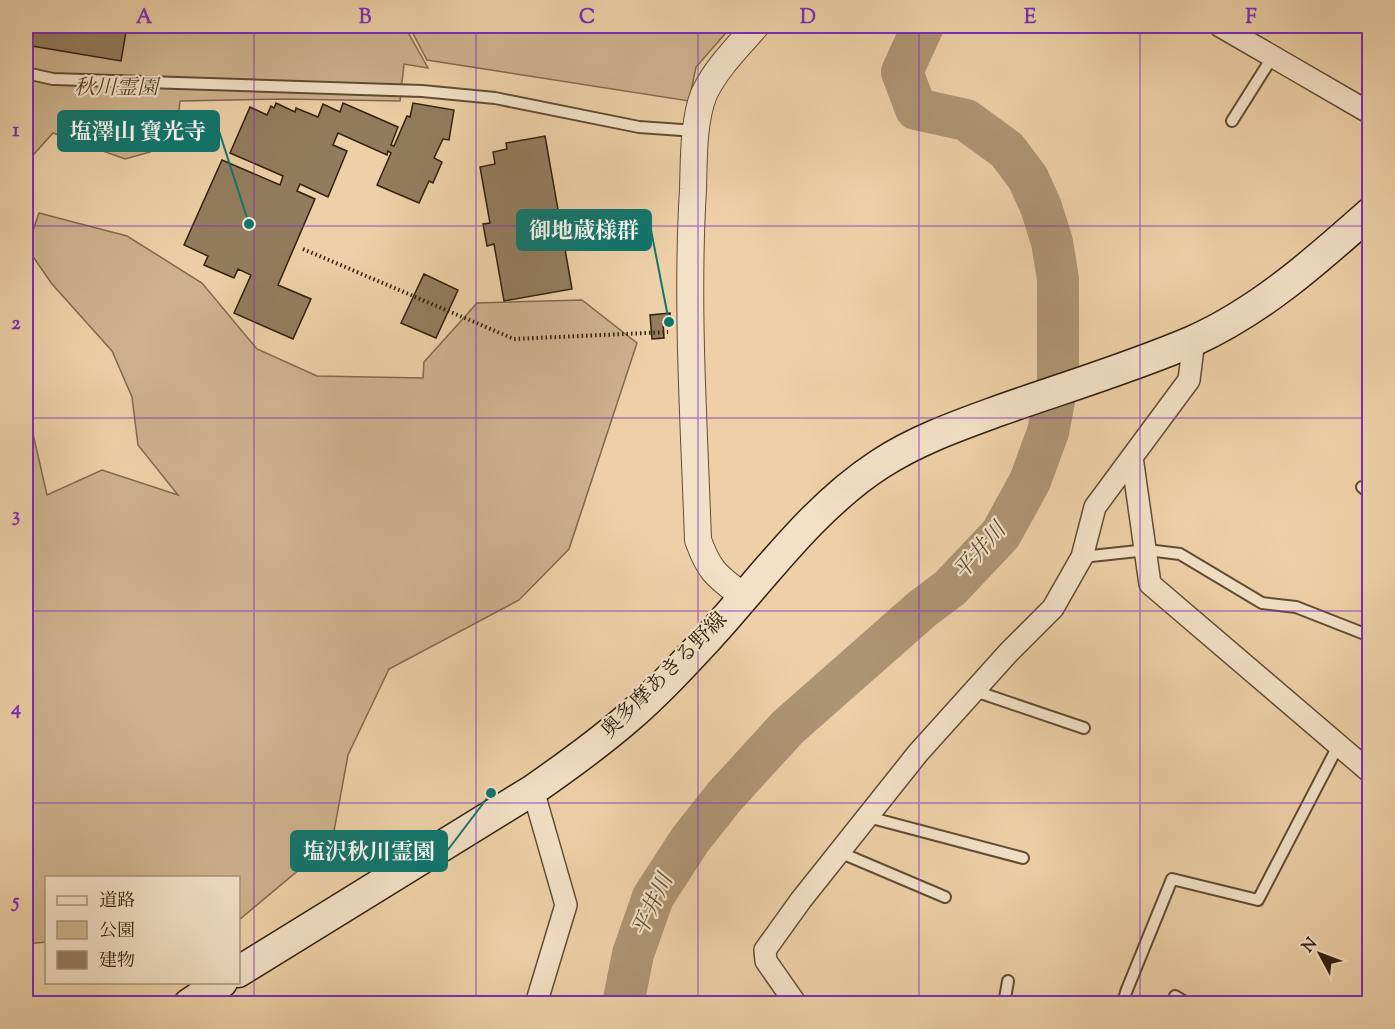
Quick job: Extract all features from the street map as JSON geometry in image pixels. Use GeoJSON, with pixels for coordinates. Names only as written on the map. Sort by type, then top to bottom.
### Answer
{"type":"FeatureCollection","features":[{"type":"Feature","properties":{"kind":"main road"},"geometry":{"type":"LineString","coordinates":[[1194,340],[1227,324],[1269,297],[1370,213]]}},
{"type":"Feature","properties":{"kind":"main road","name":"奥多摩あきる野線"},"geometry":{"type":"LineString","coordinates":[[240,971],[533,790],[630,717],[686,661],[811,522],[879,465],[920,441],[963,423],[1194,340]]}},
{"type":"Feature","properties":{"kind":"main road"},"geometry":{"type":"LineString","coordinates":[[189,1004],[219,984]]}},
{"type":"Feature","properties":{"kind":"street"},"geometry":{"type":"LineString","coordinates":[[744,597],[713,573],[698,540],[690,331],[691,225],[696,131],[704,96],[718,70],[756,26]]}},
{"type":"Feature","properties":{"kind":"street"},"geometry":{"type":"LineString","coordinates":[[1220,26],[1370,113]]}},
{"type":"Feature","properties":{"kind":"street"},"geometry":{"type":"LineString","coordinates":[[796,1004],[766,962],[765,950],[801,900],[918,753],[1009,652],[1053,608],[1082,556],[1095,507],[1189,380],[1194,340]]}},
{"type":"Feature","properties":{"kind":"street"},"geometry":{"type":"LineString","coordinates":[[1132,457],[1147,550],[1150,584],[1370,772]]}},
{"type":"Feature","properties":{"kind":"street"},"geometry":{"type":"LineString","coordinates":[[533,790],[566,905],[536,1004]]}},
{"type":"Feature","properties":{"kind":"lane"},"geometry":{"type":"LineString","coordinates":[[1232,121],[1273,56]]}},
{"type":"Feature","properties":{"kind":"lane"},"geometry":{"type":"LineString","coordinates":[[26,73],[53,79],[422,91],[495,98],[639,127],[696,131]]}},
{"type":"Feature","properties":{"kind":"lane"},"geometry":{"type":"LineString","coordinates":[[1082,556],[1147,550],[1180,554],[1262,603],[1296,607],[1370,636]]}},
{"type":"Feature","properties":{"kind":"lane"},"geometry":{"type":"LineString","coordinates":[[975,691],[1084,728]]}},
{"type":"Feature","properties":{"kind":"lane"},"geometry":{"type":"LineString","coordinates":[[1123,1004],[1172,879],[1258,900],[1338,746]]}},
{"type":"Feature","properties":{"kind":"lane"},"geometry":{"type":"LineString","coordinates":[[868,817],[1023,858]]}},
{"type":"Feature","properties":{"kind":"lane"},"geometry":{"type":"LineString","coordinates":[[839,852],[945,897]]}},
{"type":"Feature","properties":{"kind":"lane"},"geometry":{"type":"LineString","coordinates":[[1004,1004],[1008,981]]}},
{"type":"Feature","properties":{"kind":"lane"},"geometry":{"type":"LineString","coordinates":[[1174,996],[1189,1004]]}},
{"type":"Feature","properties":{"kind":"path"},"geometry":{"type":"LineString","coordinates":[[303,249],[514,339],[690,331]]}},
{"type":"Feature","properties":{"kind":"green space","name":"秋川霊園"},"geometry":{"type":"Polygon","coordinates":[[[26,26],[398,26],[405,27],[428,68],[404,64],[400,101],[285,99],[180,101],[178,119],[150,152],[125,159],[53,133],[26,163],[26,26]]]}},
{"type":"Feature","properties":{"kind":"green space"},"geometry":{"type":"Polygon","coordinates":[[[409,26],[732,26],[696,67],[689,101],[427,60],[409,26]]]}},
{"type":"Feature","properties":{"kind":"green space"},"geometry":{"type":"Polygon","coordinates":[[[39,213],[127,236],[202,283],[257,349],[317,376],[423,378],[424,362],[477,303],[582,300],[637,343],[569,549],[519,600],[389,669],[348,755],[332,842],[240,919],[240,876],[45,876],[45,942],[26,944],[26,403],[47,495],[102,470],[178,495],[138,445],[132,397],[112,351],[52,284],[27,248],[39,213]]]}},
{"type":"Feature","properties":{"kind":"building"},"geometry":{"type":"Polygon","coordinates":[[[26,26],[127,26],[121,61],[26,45],[26,26]]]}},
{"type":"Feature","properties":{"kind":"building"},"geometry":{"type":"Polygon","coordinates":[[[276,103],[295,112],[296,108],[318,117],[323,104],[340,112],[343,103],[398,127],[391,145],[394,146],[407,116],[410,117],[413,103],[454,110],[449,140],[443,139],[434,158],[442,162],[433,183],[429,181],[419,203],[377,185],[391,153],[388,151],[387,155],[338,133],[333,145],[347,151],[328,197],[300,184],[297,191],[315,199],[278,285],[311,299],[293,339],[234,313],[251,275],[238,269],[234,278],[204,265],[208,256],[184,245],[222,160],[280,185],[283,176],[230,153],[250,107],[267,115],[271,106],[274,108],[276,103]]]}},
{"type":"Feature","properties":{"kind":"building"},"geometry":{"type":"Polygon","coordinates":[[[545,136],[572,289],[504,301],[494,244],[487,246],[483,224],[490,223],[480,167],[495,164],[493,152],[507,149],[506,143],[545,136]]]}},
{"type":"Feature","properties":{"kind":"building"},"geometry":{"type":"Polygon","coordinates":[[[424,274],[458,290],[436,338],[401,323],[424,274]]]}},
{"type":"Feature","properties":{"kind":"building"},"geometry":{"type":"Polygon","coordinates":[[[670,313],[670,320],[663,321],[664,338],[652,339],[650,315],[670,313]]]}},
{"type":"Feature","properties":{"kind":"waterway","name":"平井川"},"geometry":{"type":"LineString","coordinates":[[623,1004],[633,954],[653,897],[690,840],[724,797],[788,727],[922,609],[950,588],[1001,534],[1030,481],[1048,432],[1058,380],[1058,279],[1052,242],[1041,207],[1028,178],[1007,150],[966,120],[916,109],[902,72],[923,26]]}},
{"type":"Feature","properties":{"kind":"place","name":"塩澤山 寶光寺"},"geometry":{"type":"Point","coordinates":[249,224]}},
{"type":"Feature","properties":{"kind":"place","name":"御地蔵様群"},"geometry":{"type":"Point","coordinates":[669,322]}},
{"type":"Feature","properties":{"kind":"place","name":"塩沢秋川霊園"},"geometry":{"type":"Point","coordinates":[491,793]}}]}
